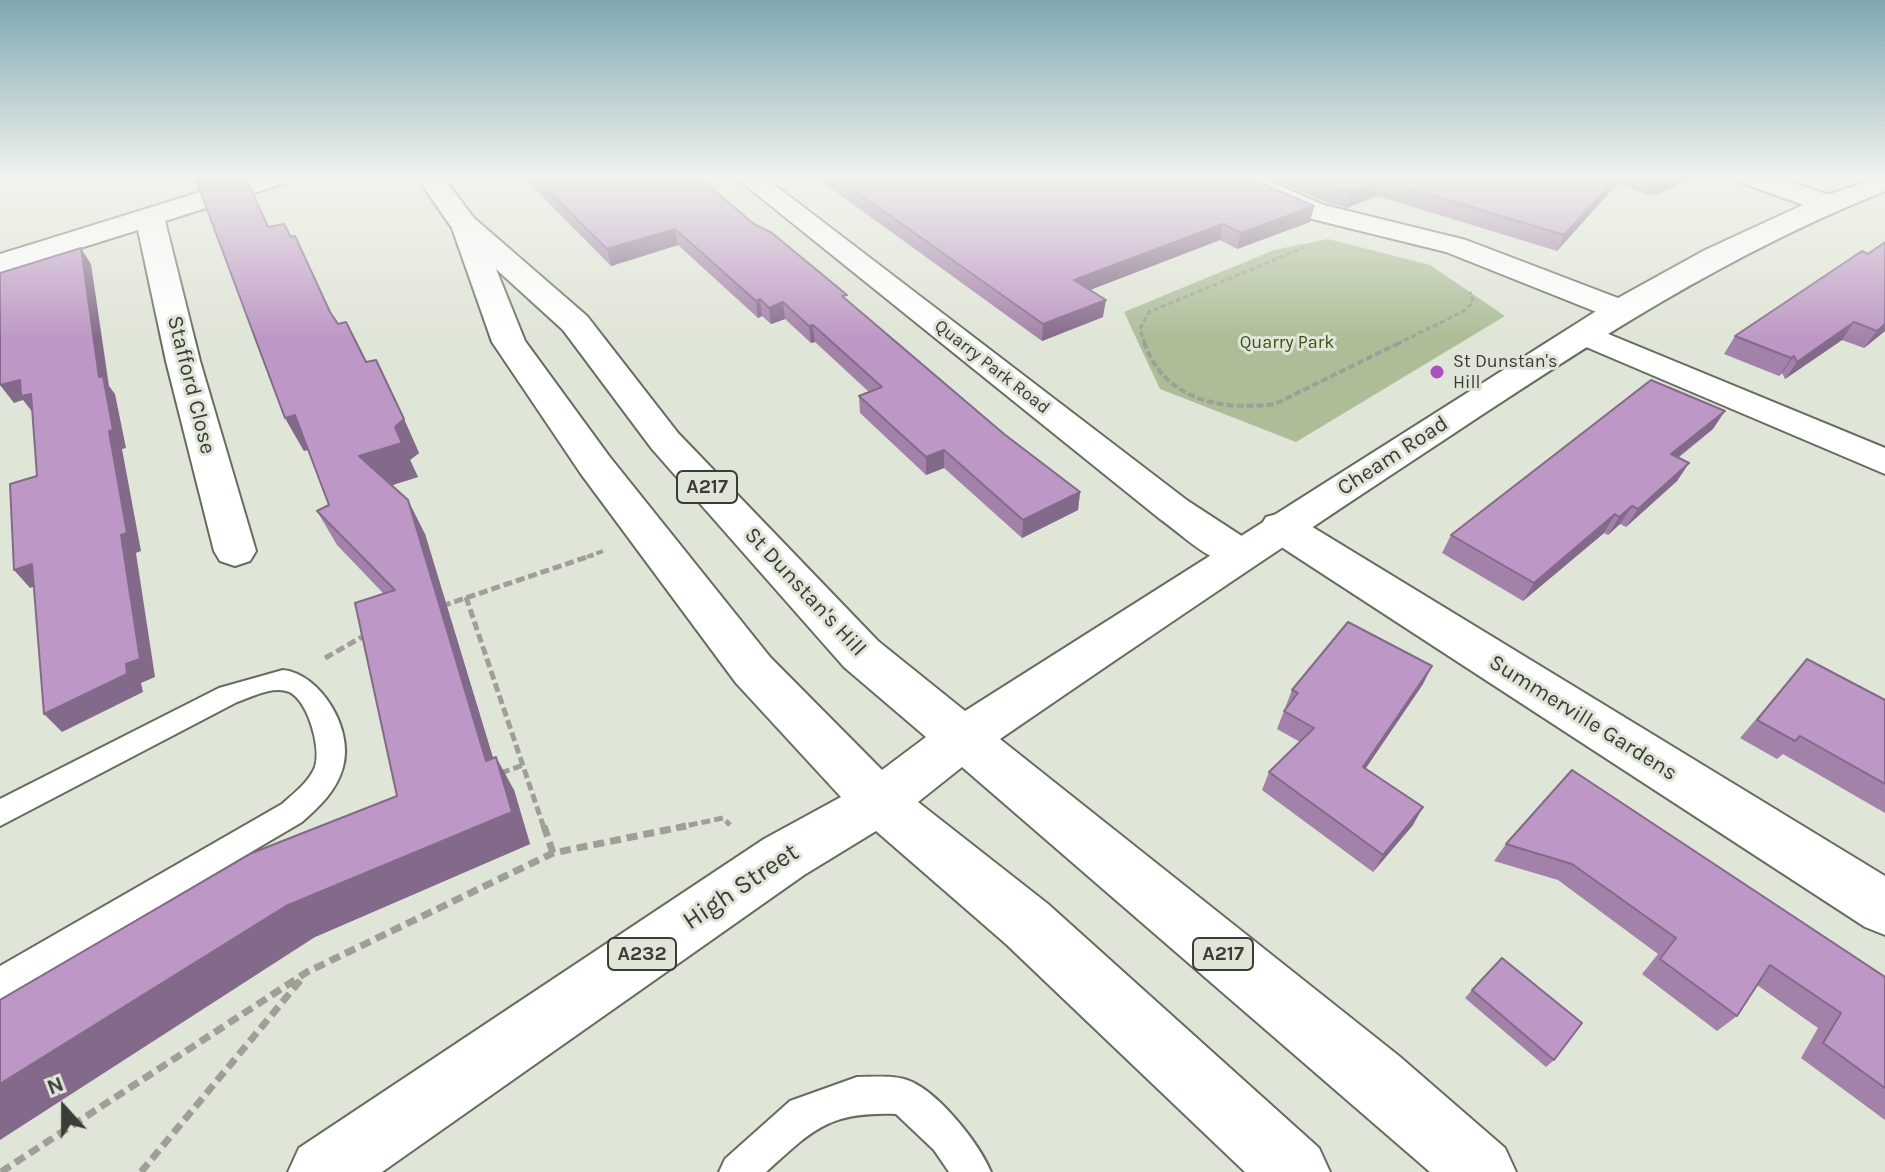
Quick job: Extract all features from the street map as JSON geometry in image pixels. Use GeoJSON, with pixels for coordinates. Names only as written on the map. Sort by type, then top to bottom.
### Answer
{"type":"FeatureCollection","features":[{"type":"Feature","properties":{"kind":"main road"},"geometry":{"type":"LineString","coordinates":[[0,264],[109,231]]}},
{"type":"Feature","properties":{"kind":"main road","name":"Stafford Close"},"geometry":{"type":"LineString","coordinates":[[153,231],[183,361],[235,551]]}},
{"type":"Feature","properties":{"kind":"main road","name":"St Dunstan's Hill"},"geometry":{"type":"LineString","coordinates":[[467,231],[509,342],[649,535],[753,670],[879,802]]}},
{"type":"Feature","properties":{"kind":"main road","name":"St Dunstan's Hill"},"geometry":{"type":"LineString","coordinates":[[472,231],[575,323],[665,441],[861,654],[961,739]]}},
{"type":"Feature","properties":{"kind":"main road","name":"Quarry Park Road"},"geometry":{"type":"LineString","coordinates":[[817,231],[1174,510],[1239,554]]}},
{"type":"Feature","properties":{"kind":"main road"},"geometry":{"type":"LineString","coordinates":[[1394,231],[1456,246],[1620,310]]}},
{"type":"Feature","properties":{"kind":"main road","name":"Cheam Road"},"geometry":{"type":"LineString","coordinates":[[961,739],[1239,554],[1620,310],[1716,256],[1771,231]]}},
{"type":"Feature","properties":{"kind":"main road"},"geometry":{"type":"LineString","coordinates":[[1584,334],[1885,462]]}},
{"type":"Feature","properties":{"kind":"main road","name":"Summerville Gardens"},"geometry":{"type":"LineString","coordinates":[[1281,527],[1885,908]]}},
{"type":"Feature","properties":{"kind":"main road","name":"High Street"},"geometry":{"type":"LineString","coordinates":[[323,1172],[768,867],[879,802],[961,739]]}},
{"type":"Feature","properties":{"kind":"main road","name":"A217"},"geometry":{"type":"LineString","coordinates":[[961,739],[1376,1079],[1481,1172]]}},
{"type":"Feature","properties":{"kind":"main road","name":"A217"},"geometry":{"type":"LineString","coordinates":[[879,802],[1027,924],[1295,1172]]}},
{"type":"Feature","properties":{"kind":"lane"},"geometry":{"type":"LineString","coordinates":[[0,813],[228,695],[289,681],[305,689],[330,732],[334,751],[328,774],[316,793],[292,813],[0,984]]}},
{"type":"Feature","properties":{"kind":"lane"},"geometry":{"type":"LineString","coordinates":[[738,1172],[803,1114],[857,1095],[903,1096],[947,1137],[972,1172]]}},
{"type":"Feature","properties":{"kind":"path"},"geometry":{"type":"LineString","coordinates":[[1305,248],[1149,312],[1140,329],[1144,344],[1168,380],[1184,393],[1222,409],[1275,404],[1464,311],[1473,302],[1469,288],[1436,263],[1456,246]]}},
{"type":"Feature","properties":{"kind":"path"},"geometry":{"type":"LineString","coordinates":[[439,607],[649,535]]}},
{"type":"Feature","properties":{"kind":"path"},"geometry":{"type":"LineString","coordinates":[[466,597],[553,853]]}},
{"type":"Feature","properties":{"kind":"path"},"geometry":{"type":"LineString","coordinates":[[289,681],[371,633]]}},
{"type":"Feature","properties":{"kind":"path"},"geometry":{"type":"LineString","coordinates":[[496,775],[523,765]]}},
{"type":"Feature","properties":{"kind":"path"},"geometry":{"type":"LineString","coordinates":[[1,1172],[307,972],[553,853],[723,818],[768,867]]}},
{"type":"Feature","properties":{"kind":"path"},"geometry":{"type":"LineString","coordinates":[[141,1172],[307,972]]}},
{"type":"Feature","properties":{"kind":"green space","name":"Quarry Park"},"geometry":{"type":"Polygon","coordinates":[[[1328,239],[1430,265],[1505,316],[1296,442],[1160,389],[1124,312],[1274,250],[1328,239]]]}},
{"type":"Feature","properties":{"kind":"building"},"geometry":{"type":"Polygon","coordinates":[[[215,231],[288,231],[291,237],[295,236],[330,312],[338,324],[346,322],[366,362],[376,360],[404,419],[395,427],[402,443],[359,456],[408,500],[486,761],[496,757],[512,812],[286,906],[0,1084],[0,1000],[252,853],[397,796],[355,603],[395,590],[317,511],[329,505],[295,415],[285,418],[215,231]]]}},
{"type":"Feature","properties":{"kind":"building"},"geometry":{"type":"Polygon","coordinates":[[[588,231],[669,231],[607,249],[588,231]]]}},
{"type":"Feature","properties":{"kind":"building"},"geometry":{"type":"Polygon","coordinates":[[[677,231],[772,233],[1004,434],[1080,492],[1023,520],[944,450],[926,457],[859,396],[882,387],[813,325],[809,326],[783,302],[769,308],[760,299],[756,301],[677,231]]]}},
{"type":"Feature","properties":{"kind":"building"},"geometry":{"type":"Polygon","coordinates":[[[911,231],[1205,231],[1074,280],[1106,300],[1043,324],[911,231]]]}},
{"type":"Feature","properties":{"kind":"building"},"geometry":{"type":"Polygon","coordinates":[[[1885,242],[1885,324],[1877,331],[1854,322],[1797,362],[1794,356],[1791,358],[1735,336],[1862,251],[1868,254],[1885,242]]]}},
{"type":"Feature","properties":{"kind":"building"},"geometry":{"type":"Polygon","coordinates":[[[81,248],[99,377],[103,376],[113,430],[109,431],[127,533],[121,535],[140,659],[126,664],[127,674],[44,714],[32,564],[14,570],[10,484],[37,476],[31,394],[21,396],[20,380],[0,385],[0,273],[81,248]]]}},
{"type":"Feature","properties":{"kind":"building"},"geometry":{"type":"Polygon","coordinates":[[[1651,380],[1725,411],[1671,454],[1689,463],[1638,509],[1632,506],[1619,517],[1615,514],[1534,583],[1451,535],[1651,380]]]}},
{"type":"Feature","properties":{"kind":"building"},"geometry":{"type":"Polygon","coordinates":[[[1348,622],[1432,666],[1363,767],[1423,807],[1383,855],[1269,772],[1314,728],[1284,711],[1298,693],[1292,690],[1348,622]]]}},
{"type":"Feature","properties":{"kind":"building"},"geometry":{"type":"Polygon","coordinates":[[[1807,659],[1885,700],[1885,784],[1800,736],[1795,741],[1757,720],[1807,659]]]}},
{"type":"Feature","properties":{"kind":"building"},"geometry":{"type":"Polygon","coordinates":[[[1572,770],[1885,977],[1885,1088],[1823,1043],[1841,1013],[1770,965],[1737,1016],[1660,959],[1676,938],[1572,864],[1506,844],[1572,770]]]}},
{"type":"Feature","properties":{"kind":"building"},"geometry":{"type":"Polygon","coordinates":[[[1502,958],[1582,1023],[1554,1060],[1472,990],[1502,958]]]}},
{"type":"Feature","properties":{"kind":"place","name":"St Dunstan's Hill"},"geometry":{"type":"Point","coordinates":[1437,372]}}]}
